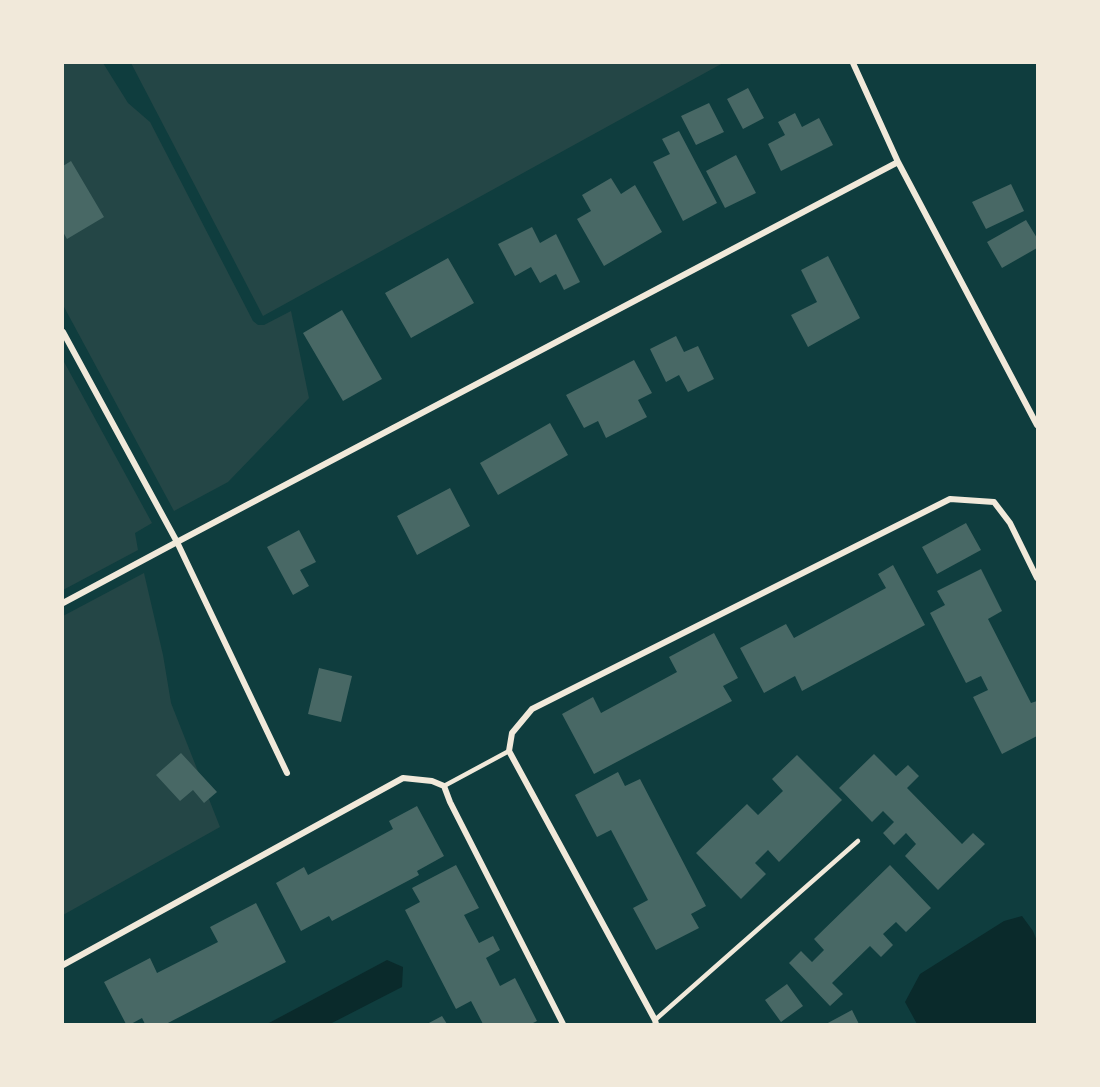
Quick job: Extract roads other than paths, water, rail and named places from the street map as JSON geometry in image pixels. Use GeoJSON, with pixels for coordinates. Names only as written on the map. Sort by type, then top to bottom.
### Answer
{"type":"FeatureCollection","features":[{"type":"Feature","properties":{"kind":"street"},"geometry":{"type":"LineString","coordinates":[[853,63],[898,162],[1037,425]]}},
{"type":"Feature","properties":{"kind":"street"},"geometry":{"type":"LineString","coordinates":[[63,603],[898,162]]}},
{"type":"Feature","properties":{"kind":"street"},"geometry":{"type":"LineString","coordinates":[[63,332],[177,542],[286,773]]}},
{"type":"Feature","properties":{"kind":"street"},"geometry":{"type":"LineString","coordinates":[[655,1022],[509,751],[512,733],[532,709],[950,499],[994,502],[1010,523],[1037,578]]}},
{"type":"Feature","properties":{"kind":"street"},"geometry":{"type":"LineString","coordinates":[[63,965],[403,778],[432,781],[444,786],[563,1024]]}},
{"type":"Feature","properties":{"kind":"lane"},"geometry":{"type":"LineString","coordinates":[[444,786],[509,751]]}},
{"type":"Feature","properties":{"kind":"lane"},"geometry":{"type":"LineString","coordinates":[[655,1022],[858,841]]}}]}
